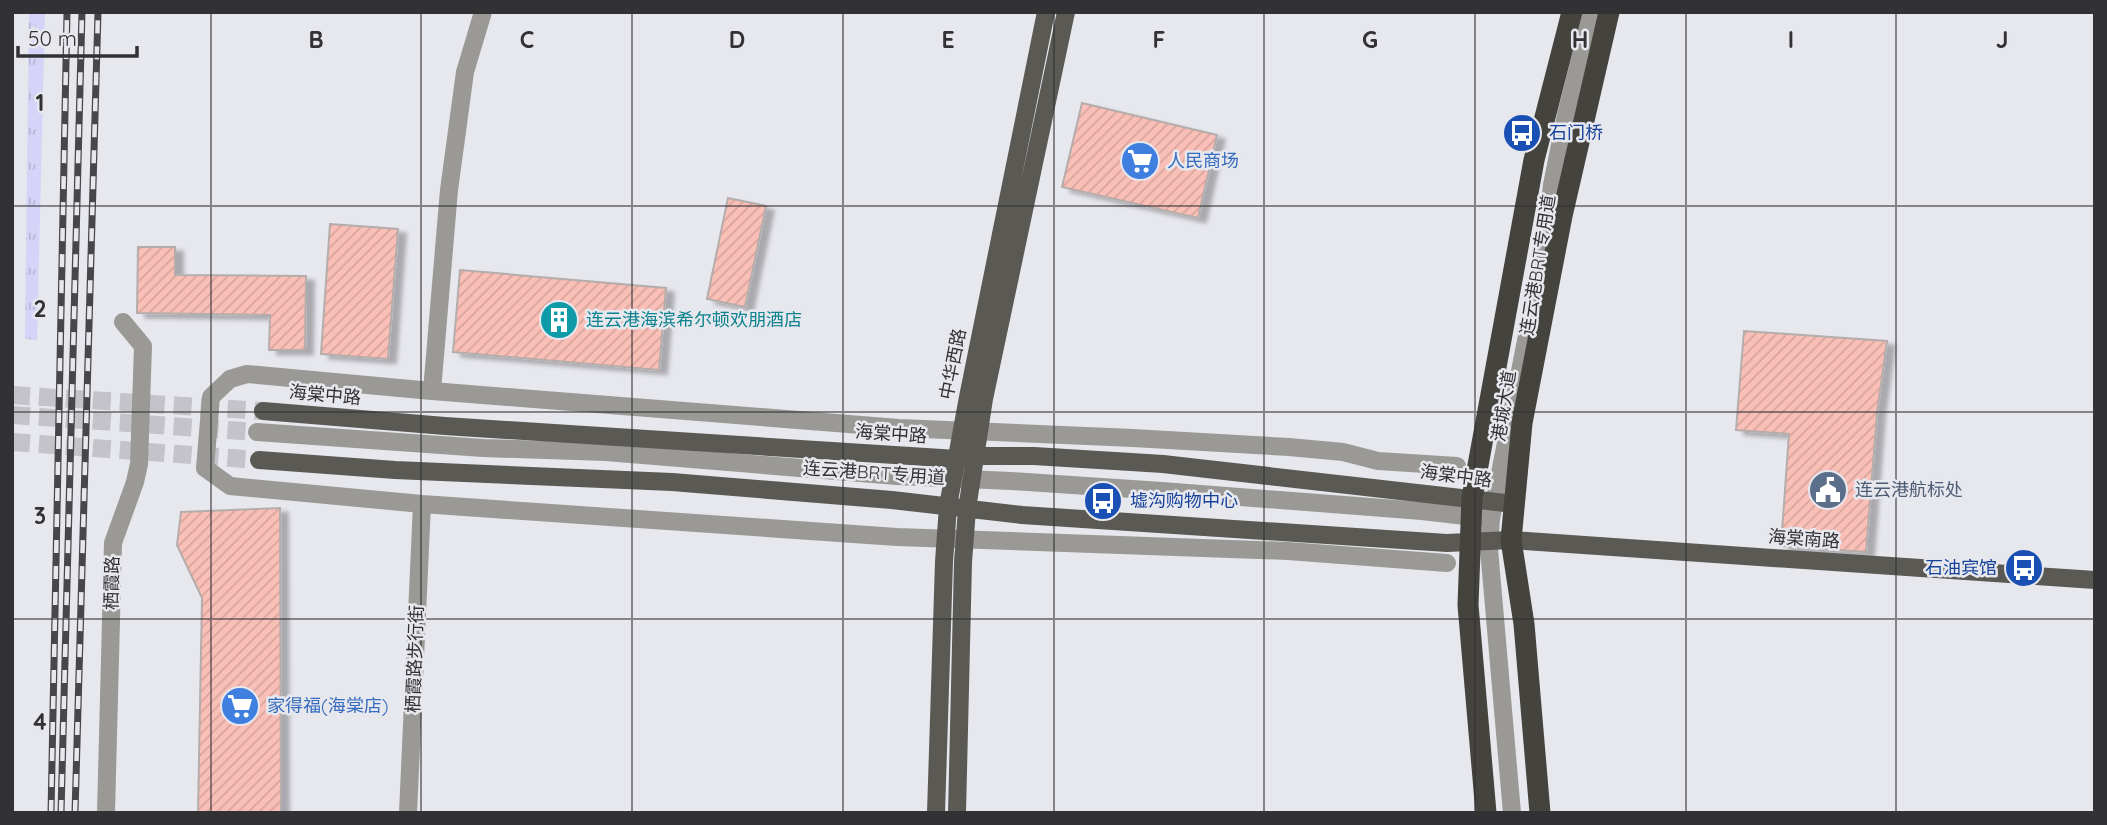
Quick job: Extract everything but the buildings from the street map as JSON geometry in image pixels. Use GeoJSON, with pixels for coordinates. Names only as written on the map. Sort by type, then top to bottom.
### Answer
{"type":"FeatureCollection","features":[{"type":"Feature","properties":{"kind":"highway","name":"港城大道"},"geometry":{"type":"LineString","coordinates":[[1486,813],[1468,605],[1480,542],[1478,511],[1534,160],[1572,12]]}},
{"type":"Feature","properties":{"kind":"highway","name":"港城大道"},"geometry":{"type":"LineString","coordinates":[[1541,813],[1524,624],[1504,503],[1525,410],[1562,216],[1609,12]]}},
{"type":"Feature","properties":{"kind":"main road","name":"中华西路"},"geometry":{"type":"LineString","coordinates":[[936,813],[948,506],[962,479],[957,459],[971,431],[1046,12]]}},
{"type":"Feature","properties":{"kind":"main road"},"geometry":{"type":"LineString","coordinates":[[957,813],[967,509],[962,479],[975,456],[971,431],[984,399],[1066,12]]}},
{"type":"Feature","properties":{"kind":"main road","name":"海棠中路"},"geometry":{"type":"LineString","coordinates":[[263,411],[445,426],[957,459],[975,456],[1034,456],[1163,464],[1478,511],[1504,503]]}},
{"type":"Feature","properties":{"kind":"main road"},"geometry":{"type":"LineString","coordinates":[[259,460],[396,470],[672,482],[892,499],[1049,517],[1447,543],[1511,540]]}},
{"type":"Feature","properties":{"kind":"main road","name":"海棠南路"},"geometry":{"type":"LineString","coordinates":[[1511,540],[2095,580]]}},
{"type":"Feature","properties":{"kind":"street"},"geometry":{"type":"LineString","coordinates":[[432,391],[449,190],[465,72],[483,12]]}},
{"type":"Feature","properties":{"kind":"street","name":"连云港BRT专用道"},"geometry":{"type":"LineString","coordinates":[[1504,503],[1554,173],[1592,12]]}},
{"type":"Feature","properties":{"kind":"street","name":"栖霞路"},"geometry":{"type":"LineString","coordinates":[[106,813],[113,543],[139,464],[142,391],[143,346],[123,322]]}},
{"type":"Feature","properties":{"kind":"street"},"geometry":{"type":"LineString","coordinates":[[1447,563],[1288,551],[897,537],[422,504],[230,486],[205,468],[211,397],[230,379],[247,374],[899,428],[1289,447],[1343,452],[1378,461],[1457,466]]}},
{"type":"Feature","properties":{"kind":"street","name":"连云港BRT专用道"},"geometry":{"type":"LineString","coordinates":[[257,432],[484,448],[606,452],[897,476],[1162,491],[1422,511],[1478,511]]}},
{"type":"Feature","properties":{"kind":"street","name":"栖霞路步行街"},"geometry":{"type":"LineString","coordinates":[[408,813],[422,504]]}},
{"type":"Feature","properties":{"kind":"street"},"geometry":{"type":"LineString","coordinates":[[1480,542],[1512,813]]}},
{"type":"Feature","properties":{"kind":"green space"},"geometry":{"type":"Polygon","coordinates":[[[29,12],[45,12],[37,340],[25,339],[29,12]]]}},
{"type":"Feature","properties":{"kind":"tunnel"},"geometry":{"type":"LineString","coordinates":[[12,395],[263,411]]}},
{"type":"Feature","properties":{"kind":"tunnel"},"geometry":{"type":"LineString","coordinates":[[12,415],[257,432]]}},
{"type":"Feature","properties":{"kind":"tunnel"},"geometry":{"type":"LineString","coordinates":[[12,442],[259,460]]}},
{"type":"Feature","properties":{"kind":"railway"},"geometry":{"type":"LineString","coordinates":[[51,813],[67,12]]}},
{"type":"Feature","properties":{"kind":"railway"},"geometry":{"type":"LineString","coordinates":[[61,813],[82,12]]}},
{"type":"Feature","properties":{"kind":"railway"},"geometry":{"type":"LineString","coordinates":[[75,813],[98,12]]}},
{"type":"Feature","properties":{"kind":"place","name":"石门桥"},"geometry":{"type":"Point","coordinates":[1522,133]}},
{"type":"Feature","properties":{"kind":"place","name":"人民商场"},"geometry":{"type":"Point","coordinates":[1140,161]}},
{"type":"Feature","properties":{"kind":"place","name":"连云港海滨希尔顿欢朋酒店"},"geometry":{"type":"Point","coordinates":[559,320]}},
{"type":"Feature","properties":{"kind":"place","name":"连云港航标处"},"geometry":{"type":"Point","coordinates":[1828,490]}},
{"type":"Feature","properties":{"kind":"place","name":"墟沟购物中心"},"geometry":{"type":"Point","coordinates":[1103,501]}},
{"type":"Feature","properties":{"kind":"place","name":"石油宾馆"},"geometry":{"type":"Point","coordinates":[2024,568]}},
{"type":"Feature","properties":{"kind":"place","name":"家得福(海棠店)"},"geometry":{"type":"Point","coordinates":[240,706]}}]}
